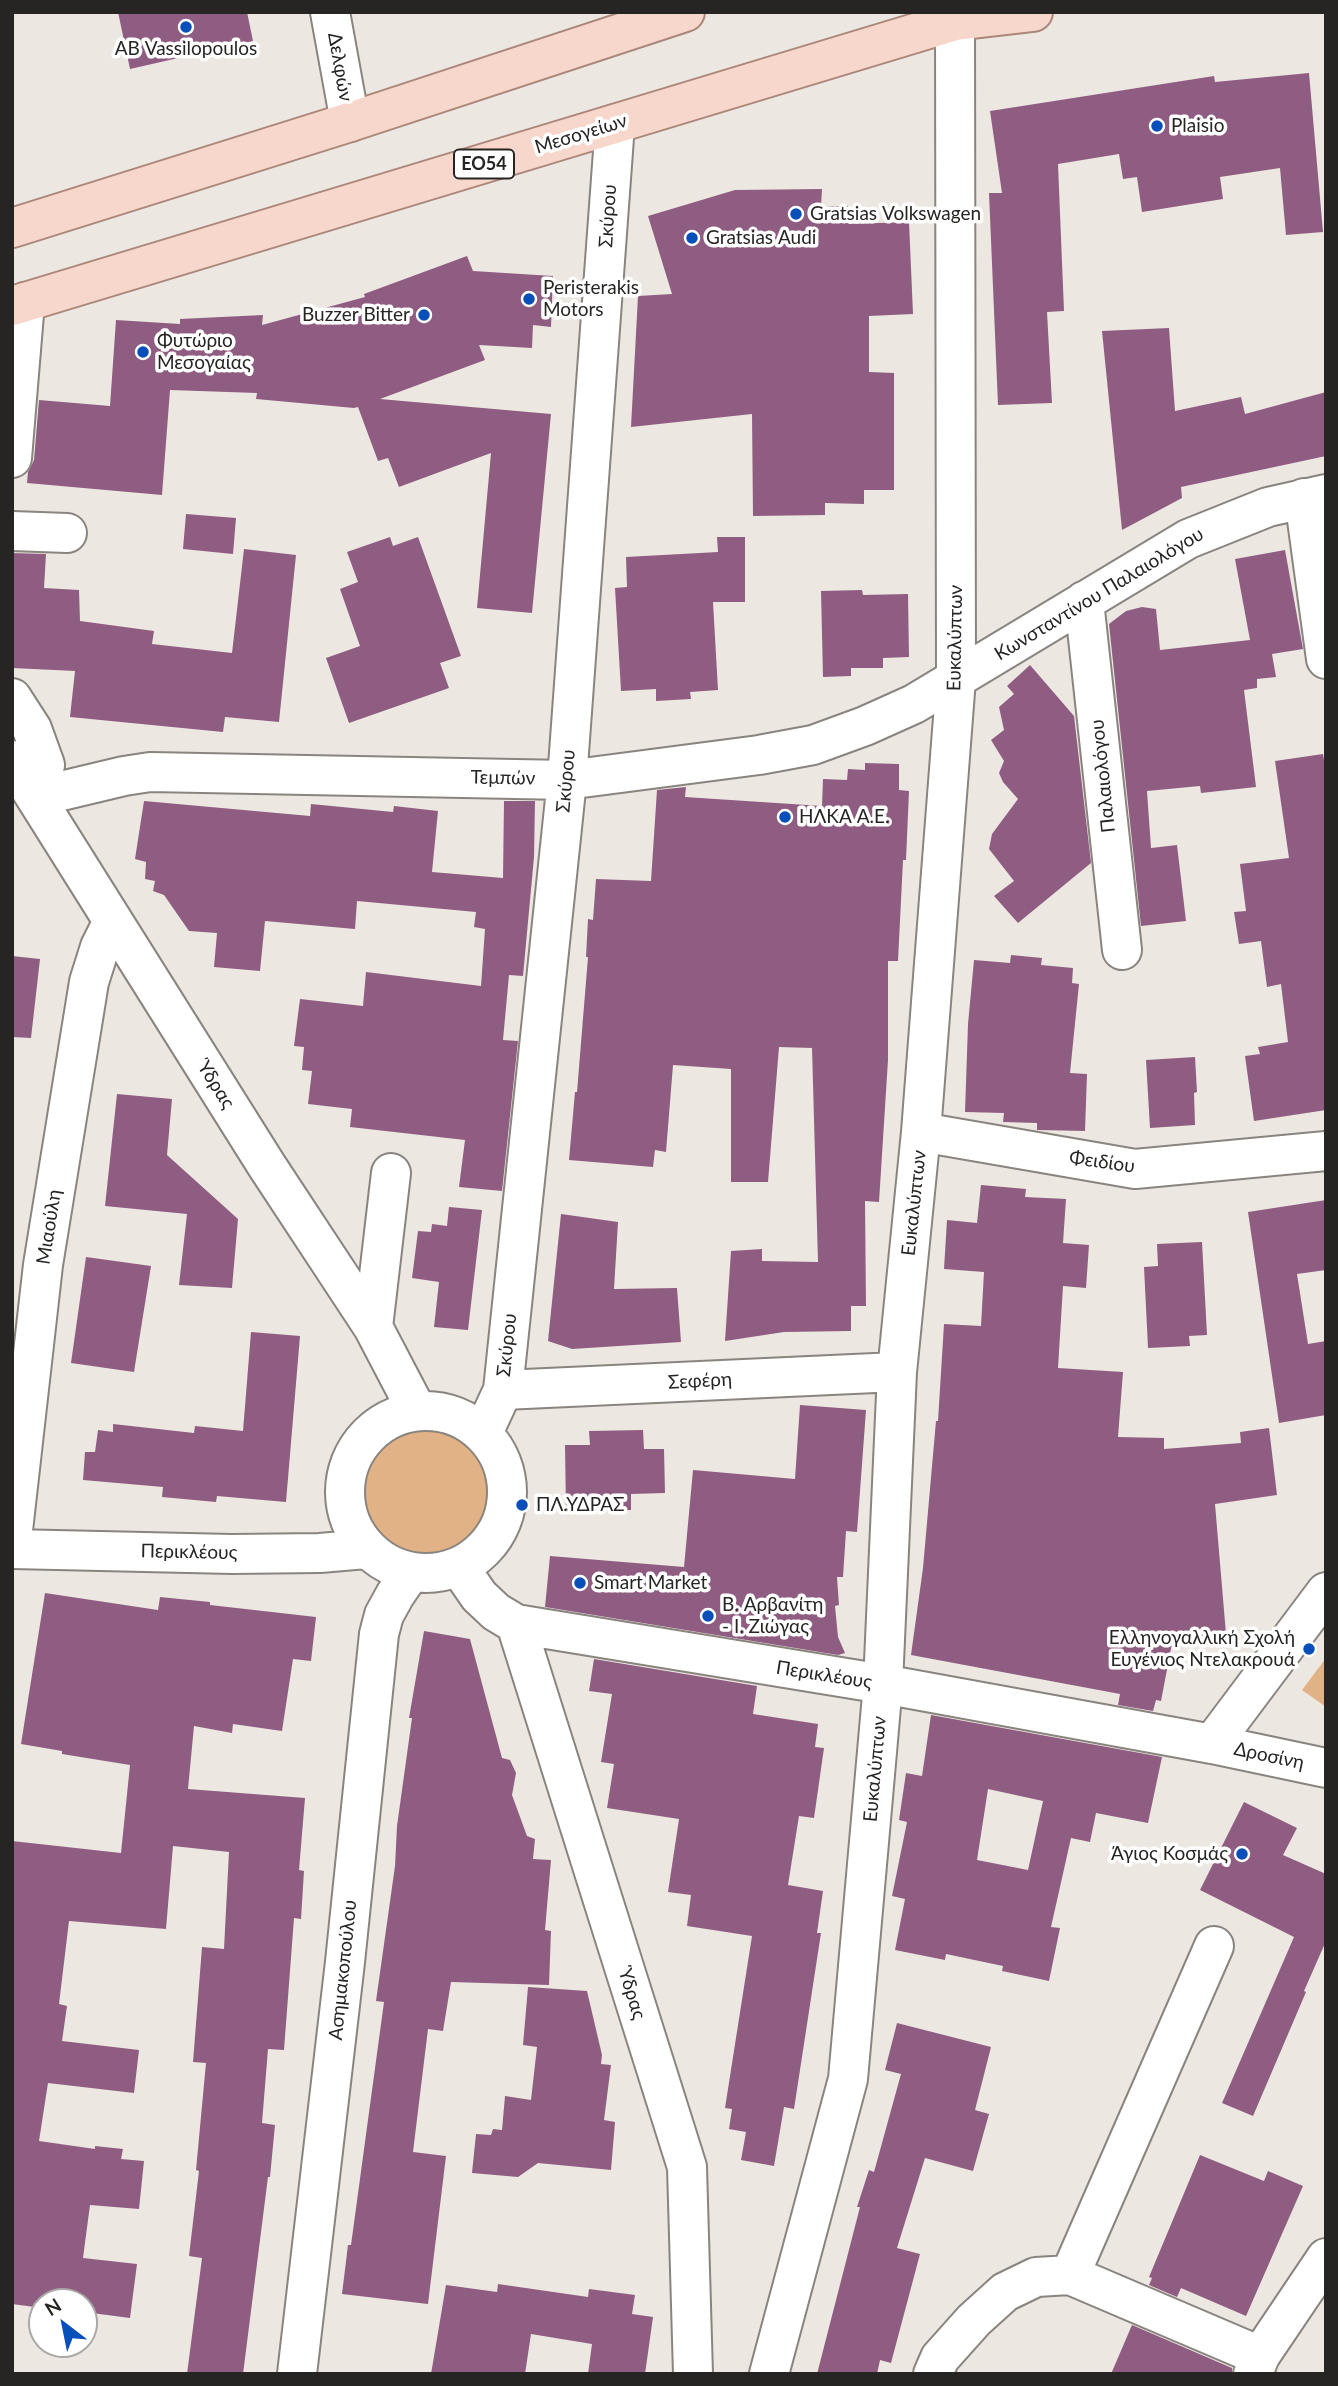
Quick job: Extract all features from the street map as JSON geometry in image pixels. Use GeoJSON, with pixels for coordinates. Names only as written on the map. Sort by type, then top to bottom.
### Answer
{"type":"FeatureCollection","features":[{"type":"Feature","properties":{"kind":"main road"},"geometry":{"type":"LineString","coordinates":[[12,228],[685,12]]}},
{"type":"Feature","properties":{"kind":"main road","name":"Μεσογείων"},"geometry":{"type":"LineString","coordinates":[[19,304],[970,17],[1033,12]]}},
{"type":"Feature","properties":{"kind":"street","name":"Δελφών"},"geometry":{"type":"LineString","coordinates":[[330,12],[349,122]]}},
{"type":"Feature","properties":{"kind":"street","name":"Ευκαλύπτων"},"geometry":{"type":"LineString","coordinates":[[769,2374],[848,2079],[883,1684],[897,1372],[921,1132],[956,679],[970,17]]}},
{"type":"Feature","properties":{"kind":"street","name":"Σκύρου"},"geometry":{"type":"LineString","coordinates":[[483,1433],[503,1390],[567,779],[615,124]]}},
{"type":"Feature","properties":{"kind":"street"},"geometry":{"type":"LineString","coordinates":[[12,458],[19,304]]}},
{"type":"Feature","properties":{"kind":"street","name":"Κωνσταντίνου Παλαιολόγου"},"geometry":{"type":"LineString","coordinates":[[956,679],[1188,538],[1268,507],[1315,496]]}},
{"type":"Feature","properties":{"kind":"street"},"geometry":{"type":"LineString","coordinates":[[1315,496],[1326,659]]}},
{"type":"Feature","properties":{"kind":"street"},"geometry":{"type":"LineString","coordinates":[[12,531],[67,533]]}},
{"type":"Feature","properties":{"kind":"street","name":"Παλαιολόγου"},"geometry":{"type":"LineString","coordinates":[[1084,601],[1122,950]]}},
{"type":"Feature","properties":{"kind":"street","name":"Τεμπών"},"geometry":{"type":"LineString","coordinates":[[36,797],[150,772],[567,779],[759,755],[813,745],[892,714],[956,679]]}},
{"type":"Feature","properties":{"kind":"street"},"geometry":{"type":"LineString","coordinates":[[12,698],[32,729],[45,765],[36,797]]}},
{"type":"Feature","properties":{"kind":"street","name":"Ύδρας"},"geometry":{"type":"LineString","coordinates":[[12,761],[267,1166],[373,1327],[417,1411]]}},
{"type":"Feature","properties":{"kind":"street","name":"Μιαούλη"},"geometry":{"type":"LineString","coordinates":[[12,1539],[43,1265],[89,982],[100,947],[113,921]]}},
{"type":"Feature","properties":{"kind":"street","name":"Φειδίου"},"geometry":{"type":"LineString","coordinates":[[921,1132],[1135,1169],[1326,1151]]}},
{"type":"Feature","properties":{"kind":"street"},"geometry":{"type":"LineString","coordinates":[[373,1327],[391,1173]]}},
{"type":"Feature","properties":{"kind":"street","name":"Σεφέρη"},"geometry":{"type":"LineString","coordinates":[[503,1390],[897,1372]]}},
{"type":"Feature","properties":{"kind":"street"},"geometry":{"type":"LineString","coordinates":[[417,1411],[441,1412],[464,1419],[483,1433],[497,1451],[505,1472],[508,1495],[504,1517],[494,1538],[478,1555],[459,1567],[435,1574],[410,1573],[386,1564],[366,1549],[350,1524],[344,1494],[348,1464],[365,1438],[389,1419],[417,1411]]}},
{"type":"Feature","properties":{"kind":"street","name":"Περικλέους"},"geometry":{"type":"LineString","coordinates":[[12,1549],[232,1553],[320,1553],[366,1549]]}},
{"type":"Feature","properties":{"kind":"street","name":"Περικλέους"},"geometry":{"type":"LineString","coordinates":[[459,1567],[479,1596],[496,1612],[516,1624],[883,1684],[1212,1744]]}},
{"type":"Feature","properties":{"kind":"street","name":"Ασημακοπούλου"},"geometry":{"type":"LineString","coordinates":[[297,2374],[345,1962],[379,1634],[384,1615],[410,1573]]}},
{"type":"Feature","properties":{"kind":"street"},"geometry":{"type":"LineString","coordinates":[[1212,1744],[1326,1592]]}},
{"type":"Feature","properties":{"kind":"street","name":"Ύδρας"},"geometry":{"type":"LineString","coordinates":[[516,1624],[687,2167],[693,2374]]}},
{"type":"Feature","properties":{"kind":"street","name":"Δροσίνη"},"geometry":{"type":"LineString","coordinates":[[1212,1744],[1326,1768]]}},
{"type":"Feature","properties":{"kind":"street"},"geometry":{"type":"LineString","coordinates":[[1070,2275],[1214,1947]]}},
{"type":"Feature","properties":{"kind":"street"},"geometry":{"type":"LineString","coordinates":[[933,2374],[940,2358],[974,2320],[1005,2292],[1036,2277],[1070,2275],[1259,2368],[1326,2258]]}},
{"type":"Feature","properties":{"kind":"shaded area"},"geometry":{"type":"Polygon","coordinates":[[[425,1427],[449,1432],[469,1446],[483,1466],[488,1490],[483,1514],[469,1534],[449,1548],[425,1553],[401,1548],[381,1534],[367,1514],[362,1490],[367,1466],[381,1446],[401,1432],[425,1427]]]}},
{"type":"Feature","properties":{"kind":"shaded area"},"geometry":{"type":"Polygon","coordinates":[[[1326,1658],[1326,1707],[1302,1690],[1326,1658]]]}},
{"type":"Feature","properties":{"kind":"building","name":"AB Vassilopoulos"},"geometry":{"type":"Polygon","coordinates":[[[118,12],[247,12],[253,41],[130,69],[118,12]]]}},
{"type":"Feature","properties":{"kind":"building"},"geometry":{"type":"Polygon","coordinates":[[[1309,73],[1323,232],[1286,235],[1280,168],[1220,177],[1223,199],[1142,212],[1137,177],[1123,179],[1119,154],[1058,164],[1064,311],[1047,312],[1052,403],[998,405],[989,193],[1002,193],[990,111],[1214,76],[1215,82],[1309,73]]]}},
{"type":"Feature","properties":{"kind":"building"},"geometry":{"type":"Polygon","coordinates":[[[822,189],[821,207],[848,206],[849,224],[909,222],[913,314],[869,316],[869,372],[894,373],[894,490],[864,490],[864,504],[825,503],[825,515],[753,516],[752,414],[631,427],[638,296],[672,294],[648,216],[735,190],[822,189]]]}},
{"type":"Feature","properties":{"kind":"building"},"geometry":{"type":"Polygon","coordinates":[[[467,256],[473,271],[553,276],[551,327],[533,325],[532,348],[479,345],[485,360],[380,399],[551,414],[532,613],[477,608],[491,453],[399,487],[388,458],[378,461],[358,407],[256,399],[257,393],[170,390],[162,495],[27,483],[28,472],[34,460],[39,400],[110,406],[116,320],[180,324],[180,319],[263,315],[262,325],[365,297],[364,294],[467,256]]]}},
{"type":"Feature","properties":{"kind":"building"},"geometry":{"type":"Polygon","coordinates":[[[1169,328],[1175,411],[1241,397],[1245,414],[1326,392],[1326,456],[1181,487],[1182,498],[1122,530],[1102,331],[1169,328]]]}},
{"type":"Feature","properties":{"kind":"building"},"geometry":{"type":"Polygon","coordinates":[[[186,514],[236,518],[233,554],[183,549],[186,514]]]}},
{"type":"Feature","properties":{"kind":"building"},"geometry":{"type":"Polygon","coordinates":[[[390,537],[393,546],[418,537],[461,656],[440,663],[449,688],[349,723],[326,658],[360,646],[340,589],[358,582],[347,552],[390,537]]]}},
{"type":"Feature","properties":{"kind":"building"},"geometry":{"type":"Polygon","coordinates":[[[717,537],[745,537],[745,602],[713,602],[718,690],[690,692],[691,699],[656,701],[656,689],[621,691],[615,588],[627,587],[626,557],[718,552],[717,537]]]}},
{"type":"Feature","properties":{"kind":"building"},"geometry":{"type":"Polygon","coordinates":[[[244,549],[296,555],[279,722],[225,717],[223,732],[70,717],[75,671],[12,668],[12,553],[46,554],[44,588],[79,590],[80,621],[154,631],[152,644],[232,653],[244,549]]]}},
{"type":"Feature","properties":{"kind":"building"},"geometry":{"type":"Polygon","coordinates":[[[1285,550],[1303,649],[1272,654],[1276,677],[1257,679],[1257,688],[1244,690],[1256,787],[1201,793],[1200,786],[1147,791],[1151,848],[1177,845],[1186,921],[1141,926],[1109,624],[1126,611],[1142,607],[1156,609],[1160,650],[1250,640],[1235,559],[1285,550]]]}},
{"type":"Feature","properties":{"kind":"building"},"geometry":{"type":"Polygon","coordinates":[[[862,590],[863,595],[908,594],[909,657],[883,658],[883,668],[851,668],[851,676],[823,677],[821,591],[862,590]]]}},
{"type":"Feature","properties":{"kind":"building"},"geometry":{"type":"Polygon","coordinates":[[[1030,665],[1074,716],[1091,863],[1018,923],[994,896],[1014,881],[989,849],[992,834],[1018,799],[1003,782],[999,773],[1004,761],[991,740],[1004,730],[999,707],[1014,694],[1007,686],[1030,665]]]}},
{"type":"Feature","properties":{"kind":"building"},"geometry":{"type":"Polygon","coordinates":[[[1323,754],[1326,772],[1326,1110],[1254,1121],[1245,1056],[1260,1054],[1258,1047],[1288,1042],[1281,984],[1267,987],[1261,941],[1239,944],[1234,912],[1246,911],[1240,864],[1289,858],[1275,761],[1323,754]]]}},
{"type":"Feature","properties":{"kind":"building"},"geometry":{"type":"Polygon","coordinates":[[[865,763],[899,764],[899,790],[909,791],[898,961],[888,961],[888,1060],[879,1202],[865,1201],[866,1306],[851,1306],[851,1331],[784,1332],[725,1341],[731,1251],[762,1249],[762,1261],[818,1262],[812,1048],[779,1047],[768,1182],[731,1182],[731,1069],[673,1065],[666,1152],[655,1150],[653,1167],[569,1160],[588,957],[588,919],[593,920],[596,879],[651,881],[657,790],[686,787],[685,797],[822,806],[823,779],[847,780],[848,769],[865,770],[865,763]]]}},
{"type":"Feature","properties":{"kind":"building"},"geometry":{"type":"Polygon","coordinates":[[[144,801],[310,816],[311,804],[393,812],[394,806],[438,811],[432,872],[503,878],[504,801],[535,801],[534,857],[523,976],[509,975],[503,1040],[518,1041],[502,1191],[459,1187],[465,1140],[350,1127],[352,1109],[308,1104],[312,1071],[302,1070],[304,1047],[294,1046],[300,999],[363,1006],[366,972],[481,986],[485,929],[474,927],[476,912],[357,901],[355,929],[265,921],[260,971],[214,967],[217,933],[189,931],[164,895],[153,891],[155,881],[145,879],[146,862],[135,859],[144,801]]]}},
{"type":"Feature","properties":{"kind":"building"},"geometry":{"type":"Polygon","coordinates":[[[1011,955],[1042,958],[1041,965],[1073,968],[1072,983],[1079,984],[1070,1073],[1087,1074],[1085,1131],[1037,1130],[1037,1123],[1003,1122],[1004,1113],[965,1112],[968,1024],[974,960],[1010,963],[1011,955]]]}},
{"type":"Feature","properties":{"kind":"building"},"geometry":{"type":"Polygon","coordinates":[[[12,956],[40,959],[31,1038],[12,1037],[12,956]]]}},
{"type":"Feature","properties":{"kind":"building"},"geometry":{"type":"Polygon","coordinates":[[[1195,1057],[1195,1125],[1150,1128],[1146,1060],[1195,1057]]]}},
{"type":"Feature","properties":{"kind":"building"},"geometry":{"type":"Polygon","coordinates":[[[117,1094],[172,1099],[167,1155],[238,1219],[232,1288],[179,1285],[187,1214],[105,1206],[117,1094]]]}},
{"type":"Feature","properties":{"kind":"building"},"geometry":{"type":"Polygon","coordinates":[[[981,1185],[1026,1189],[1025,1197],[1066,1199],[1063,1243],[1089,1245],[1086,1288],[1063,1286],[1058,1368],[1123,1372],[1118,1437],[1164,1438],[1164,1449],[1241,1443],[1240,1432],[1269,1428],[1277,1495],[1215,1504],[1226,1634],[1173,1638],[1161,1701],[1156,1700],[1153,1711],[1118,1705],[1120,1694],[911,1655],[938,1421],[944,1324],[981,1326],[984,1272],[944,1269],[947,1220],[977,1223],[981,1185]]]}},
{"type":"Feature","properties":{"kind":"building"},"geometry":{"type":"Polygon","coordinates":[[[1326,1200],[1326,1270],[1297,1274],[1308,1344],[1326,1341],[1326,1415],[1279,1423],[1248,1212],[1326,1200]]]}},
{"type":"Feature","properties":{"kind":"building"},"geometry":{"type":"Polygon","coordinates":[[[449,1207],[482,1210],[468,1330],[434,1327],[439,1282],[412,1278],[418,1231],[431,1232],[432,1224],[447,1226],[449,1207]]]}},
{"type":"Feature","properties":{"kind":"building"},"geometry":{"type":"Polygon","coordinates":[[[561,1214],[618,1222],[614,1289],[677,1288],[681,1342],[572,1349],[548,1341],[561,1214]]]}},
{"type":"Feature","properties":{"kind":"building"},"geometry":{"type":"Polygon","coordinates":[[[1202,1242],[1207,1335],[1189,1336],[1190,1346],[1148,1348],[1144,1267],[1158,1266],[1157,1244],[1202,1242]]]}},
{"type":"Feature","properties":{"kind":"building"},"geometry":{"type":"Polygon","coordinates":[[[86,1257],[151,1266],[134,1372],[71,1363],[86,1257]]]}},
{"type":"Feature","properties":{"kind":"building"},"geometry":{"type":"Polygon","coordinates":[[[251,1332],[300,1336],[286,1502],[217,1496],[216,1502],[162,1497],[163,1487],[83,1480],[85,1452],[95,1452],[98,1430],[113,1432],[113,1424],[194,1433],[195,1426],[243,1431],[251,1332]]]}},
{"type":"Feature","properties":{"kind":"building"},"geometry":{"type":"Polygon","coordinates":[[[800,1405],[866,1410],[857,1532],[846,1531],[843,1577],[837,1577],[839,1605],[835,1606],[838,1637],[845,1653],[838,1655],[545,1607],[550,1556],[684,1567],[693,1470],[795,1479],[800,1405]]]}},
{"type":"Feature","properties":{"kind":"building"},"geometry":{"type":"Polygon","coordinates":[[[643,1430],[644,1449],[664,1449],[665,1493],[631,1494],[631,1510],[566,1512],[565,1445],[590,1445],[589,1431],[643,1430]]]}},
{"type":"Feature","properties":{"kind":"building"},"geometry":{"type":"Polygon","coordinates":[[[45,1593],[158,1610],[160,1597],[316,1617],[311,1661],[293,1659],[282,1731],[233,1724],[232,1733],[194,1726],[188,1789],[305,1798],[299,1870],[304,1871],[301,1919],[294,1918],[284,2050],[268,2049],[262,2123],[275,2125],[243,2374],[187,2374],[202,2258],[189,2256],[199,2171],[196,2170],[206,2063],[193,2062],[202,1947],[224,1949],[229,1852],[173,1846],[166,1929],[69,1921],[59,2004],[67,2006],[62,2041],[139,2050],[134,2093],[48,2083],[39,2141],[95,2149],[95,2146],[123,2149],[121,2159],[144,2161],[139,2209],[90,2205],[83,2258],[137,2264],[130,2318],[98,2314],[98,2288],[28,2288],[28,2306],[12,2304],[12,1841],[121,1853],[130,1765],[21,1744],[45,1593]]]}},
{"type":"Feature","properties":{"kind":"building"},"geometry":{"type":"Polygon","coordinates":[[[424,1631],[470,1639],[502,1758],[510,1760],[516,1773],[512,1795],[527,1836],[535,1839],[533,1859],[551,1860],[545,1930],[551,1931],[549,1985],[451,1982],[443,2031],[428,2029],[413,2152],[446,2156],[428,2304],[342,2294],[384,2002],[376,2001],[395,1866],[397,1826],[412,1718],[409,1718],[424,1631]]]}},
{"type":"Feature","properties":{"kind":"building"},"geometry":{"type":"Polygon","coordinates":[[[594,1659],[757,1686],[753,1714],[818,1724],[815,1747],[824,1748],[814,1818],[799,1816],[788,1885],[823,1891],[817,1933],[821,1933],[794,2109],[784,2107],[774,2166],[741,2160],[746,2132],[729,2129],[732,2109],[725,2108],[752,1936],[687,1926],[691,1895],[668,1892],[679,1819],[607,1808],[614,1764],[601,1762],[612,1694],[589,1691],[594,1659]]]}},
{"type":"Feature","properties":{"kind":"building"},"geometry":{"type":"Polygon","coordinates":[[[931,1715],[1162,1757],[1148,1823],[1096,1813],[1090,1842],[1071,1838],[1051,1927],[1060,1928],[1049,1981],[1002,1971],[1003,1966],[946,1954],[945,1960],[895,1950],[905,1899],[892,1896],[907,1822],[899,1820],[906,1773],[922,1776],[931,1715]],[[988,1789],[977,1860],[1028,1870],[1043,1801],[988,1789]]]}},
{"type":"Feature","properties":{"kind":"building"},"geometry":{"type":"Polygon","coordinates":[[[1244,1802],[1297,1828],[1283,1855],[1326,1874],[1326,1941],[1253,2116],[1222,2103],[1294,1937],[1200,1890],[1244,1802]]]}},
{"type":"Feature","properties":{"kind":"building"},"geometry":{"type":"Polygon","coordinates":[[[528,1987],[587,1991],[602,2055],[601,2064],[611,2065],[604,2120],[615,2122],[611,2170],[538,2163],[518,2177],[472,2173],[476,2134],[491,2135],[493,2129],[502,2130],[505,2096],[531,2100],[537,2047],[523,2045],[528,1987]]]}},
{"type":"Feature","properties":{"kind":"building"},"geometry":{"type":"Polygon","coordinates":[[[897,2023],[991,2047],[975,2110],[989,2114],[973,2171],[925,2158],[897,2248],[920,2254],[891,2363],[880,2360],[877,2374],[817,2374],[860,2207],[857,2207],[869,2170],[874,2172],[901,2074],[885,2070],[897,2023]]]}},
{"type":"Feature","properties":{"kind":"building"},"geometry":{"type":"Polygon","coordinates":[[[1200,2155],[1264,2181],[1268,2171],[1303,2186],[1246,2316],[1181,2288],[1177,2297],[1149,2285],[1152,2278],[1149,2277],[1200,2155]]]}},
{"type":"Feature","properties":{"kind":"building"},"geometry":{"type":"Polygon","coordinates":[[[498,2284],[588,2297],[589,2289],[635,2295],[632,2314],[653,2317],[645,2374],[588,2374],[592,2344],[531,2334],[525,2374],[431,2374],[446,2285],[497,2292],[498,2284]]]}},
{"type":"Feature","properties":{"kind":"building"},"geometry":{"type":"Polygon","coordinates":[[[1132,2325],[1232,2368],[1232,2374],[1111,2374],[1132,2325]]]}},
{"type":"Feature","properties":{"kind":"place","name":"AB Vassilopoulos"},"geometry":{"type":"Point","coordinates":[186,27]}},
{"type":"Feature","properties":{"kind":"place","name":"Plaisio"},"geometry":{"type":"Point","coordinates":[1157,126]}},
{"type":"Feature","properties":{"kind":"place","name":"Gratsias Volkswagen"},"geometry":{"type":"Point","coordinates":[796,214]}},
{"type":"Feature","properties":{"kind":"place","name":"Gratsias Audi"},"geometry":{"type":"Point","coordinates":[692,238]}},
{"type":"Feature","properties":{"kind":"place","name":"Peristerakis Motors"},"geometry":{"type":"Point","coordinates":[529,299]}},
{"type":"Feature","properties":{"kind":"place","name":"Buzzer Bitter"},"geometry":{"type":"Point","coordinates":[424,315]}},
{"type":"Feature","properties":{"kind":"place","name":"Φυτώριο Μεσογαίας"},"geometry":{"type":"Point","coordinates":[143,352]}},
{"type":"Feature","properties":{"kind":"place","name":"ΗΛΚΑ Α.Ε."},"geometry":{"type":"Point","coordinates":[785,817]}},
{"type":"Feature","properties":{"kind":"place","name":"ΠΛ.ΥΔΡΑΣ"},"geometry":{"type":"Point","coordinates":[522,1505]}},
{"type":"Feature","properties":{"kind":"place","name":"Smart Market"},"geometry":{"type":"Point","coordinates":[580,1583]}},
{"type":"Feature","properties":{"kind":"place","name":"Β. Αρβανίτη - Ι. Ζιώγας"},"geometry":{"type":"Point","coordinates":[708,1616]}},
{"type":"Feature","properties":{"kind":"place","name":"Ελληνογαλλική Σχολή Ευγένιος Ντελακρουά"},"geometry":{"type":"Point","coordinates":[1309,1649]}},
{"type":"Feature","properties":{"kind":"place","name":"Άγιος Κοσμάς"},"geometry":{"type":"Point","coordinates":[1242,1854]}}]}
